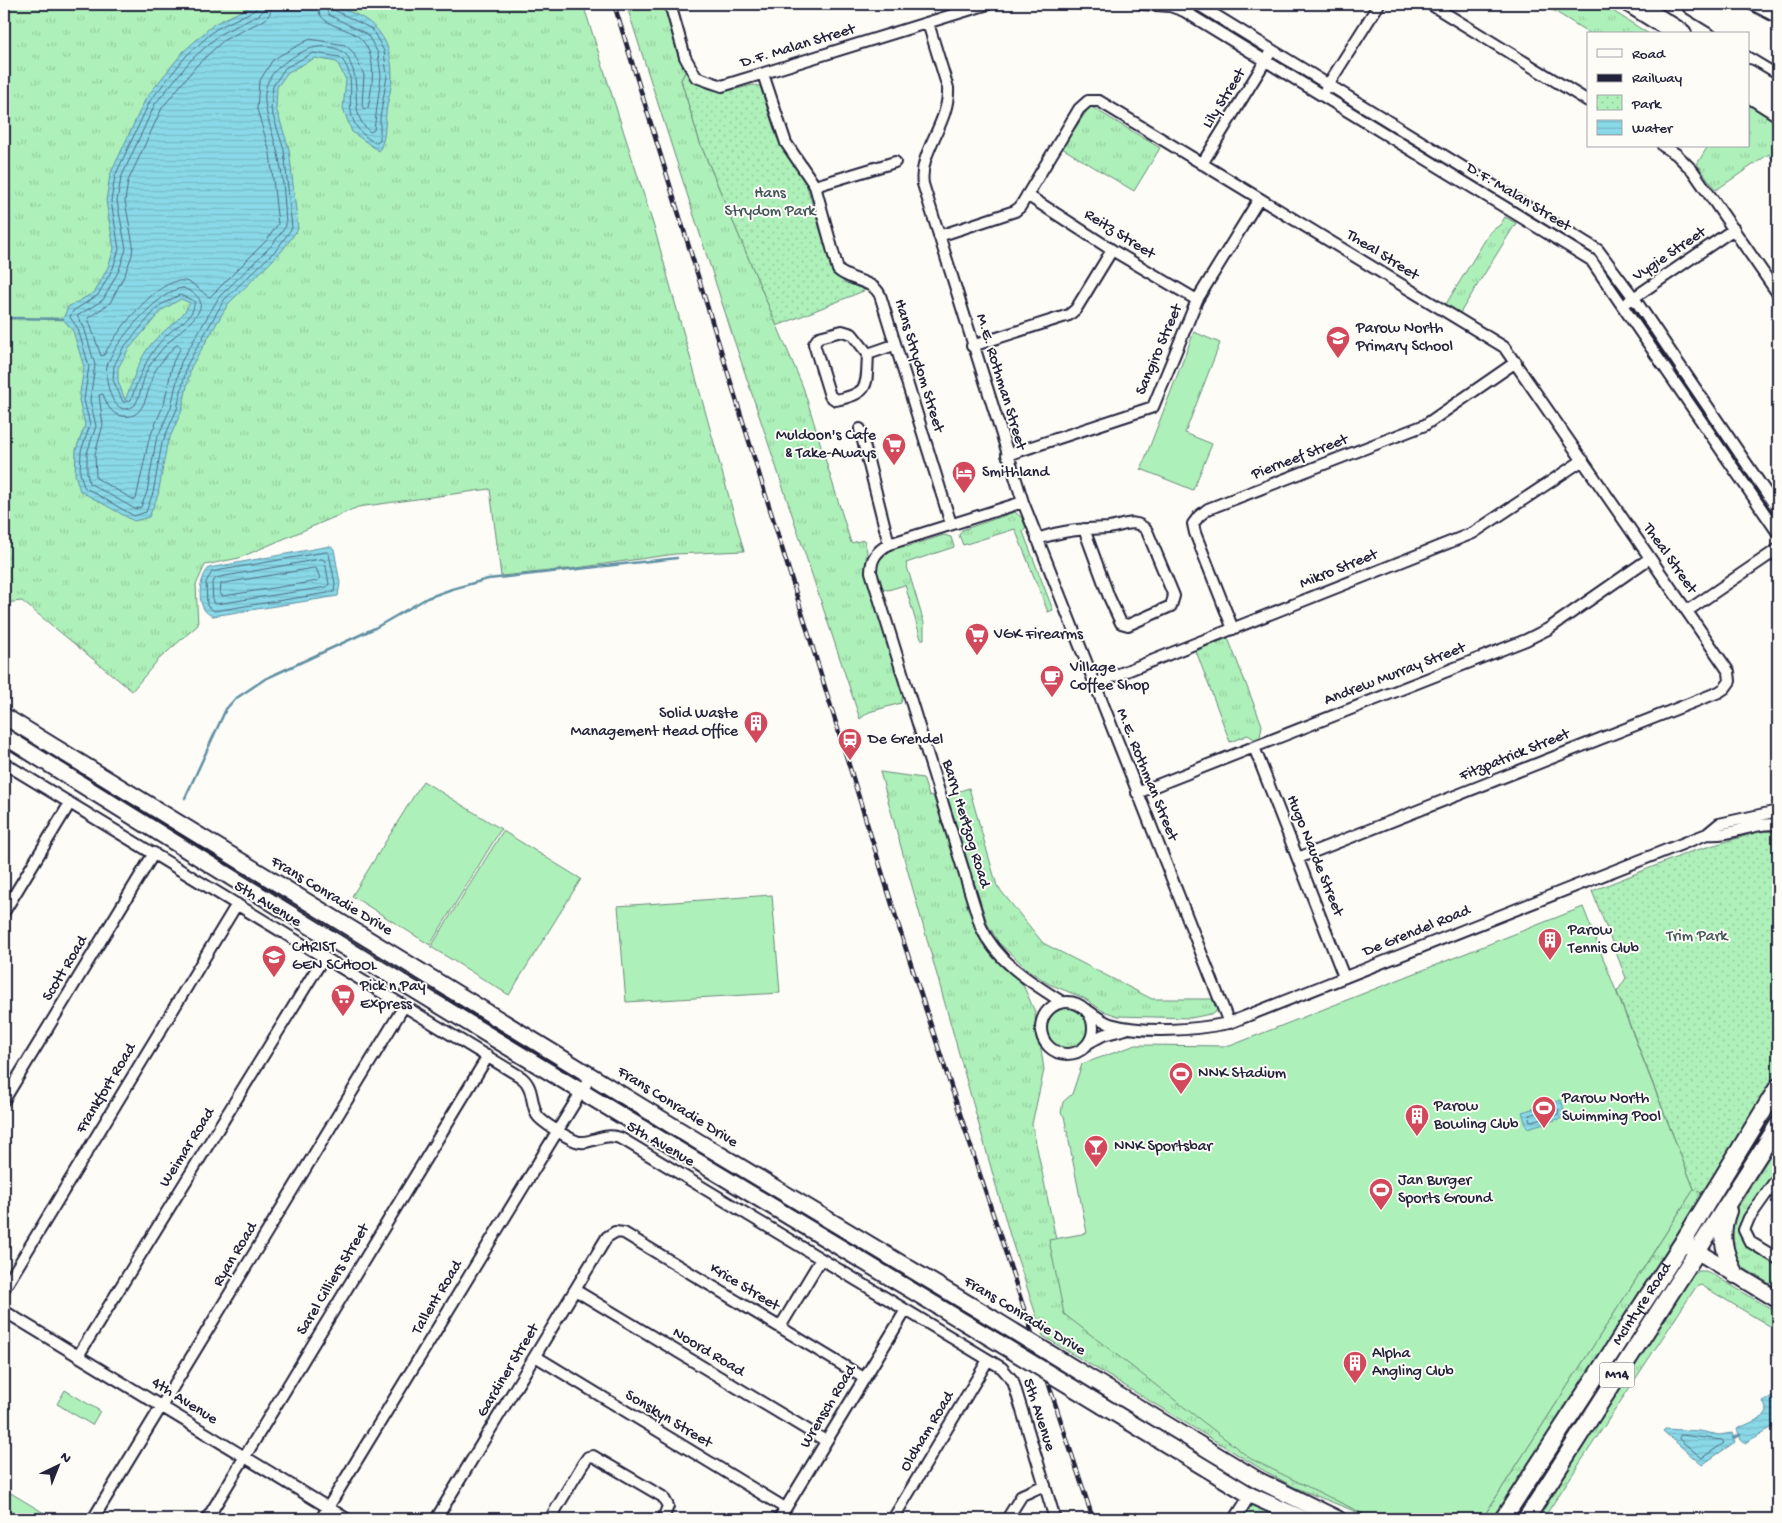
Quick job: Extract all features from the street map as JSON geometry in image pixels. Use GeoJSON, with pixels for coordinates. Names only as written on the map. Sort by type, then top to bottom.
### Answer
{"type":"FeatureCollection","features":[{"type":"Feature","properties":{"kind":"highway"},"geometry":{"type":"LineString","coordinates":[[1623,4],[1663,32]]}},
{"type":"Feature","properties":{"kind":"highway"},"geometry":{"type":"LineString","coordinates":[[1632,4],[1679,32]]}},
{"type":"Feature","properties":{"kind":"highway"},"geometry":{"type":"LineString","coordinates":[[1692,4],[1738,32]]}},
{"type":"Feature","properties":{"kind":"highway"},"geometry":{"type":"LineString","coordinates":[[1715,4],[1778,36]]}},
{"type":"Feature","properties":{"kind":"highway"},"geometry":{"type":"LineString","coordinates":[[1750,39],[1778,56]]}},
{"type":"Feature","properties":{"kind":"highway"},"geometry":{"type":"LineString","coordinates":[[1750,76],[1778,93]]}},
{"type":"Feature","properties":{"kind":"highway"},"geometry":{"type":"LineString","coordinates":[[1750,92],[1778,110]]}},
{"type":"Feature","properties":{"kind":"main road","name":"Frans Conradie Drive"},"geometry":{"type":"LineString","coordinates":[[4,716],[591,1076],[1258,1480],[1338,1519]]}},
{"type":"Feature","properties":{"kind":"main road"},"geometry":{"type":"LineString","coordinates":[[4,736],[189,853],[581,1093],[1250,1495],[1304,1519]]}},
{"type":"Feature","properties":{"kind":"main road","name":"McIntyre Road"},"geometry":{"type":"LineString","coordinates":[[1526,1519],[1690,1247],[1778,1087]]}},
{"type":"Feature","properties":{"kind":"main road","name":"McIntyre Road"},"geometry":{"type":"LineString","coordinates":[[1503,1519],[1690,1247],[1734,1195],[1778,1125]]}},
{"type":"Feature","properties":{"kind":"main road"},"geometry":{"type":"LineString","coordinates":[[1734,1195],[1722,1234],[1726,1254],[1735,1275]]}},
{"type":"Feature","properties":{"kind":"main road"},"geometry":{"type":"LineString","coordinates":[[1690,1247],[1778,1300]]}},
{"type":"Feature","properties":{"kind":"street","name":"D.F. Malan Street"},"geometry":{"type":"LineString","coordinates":[[670,4],[685,56],[696,77],[722,86],[988,4]]}},
{"type":"Feature","properties":{"kind":"street","name":"D.F. Malan Street"},"geometry":{"type":"LineString","coordinates":[[1142,4],[1178,6],[1468,186],[1585,256],[1595,265],[1778,533]]}},
{"type":"Feature","properties":{"kind":"street","name":"D.F. Malan Street"},"geometry":{"type":"LineString","coordinates":[[1197,4],[1598,250],[1634,298],[1778,510]]}},
{"type":"Feature","properties":{"kind":"street"},"geometry":{"type":"LineString","coordinates":[[1322,95],[1379,4]]}},
{"type":"Feature","properties":{"kind":"street"},"geometry":{"type":"LineString","coordinates":[[1430,4],[1587,100]]}},
{"type":"Feature","properties":{"kind":"street","name":"M.E. Rothman Street"},"geometry":{"type":"LineString","coordinates":[[928,23],[948,88],[945,115],[928,155],[922,177],[972,346],[1037,540],[1229,1023]]}},
{"type":"Feature","properties":{"kind":"street","name":"Lily Street"},"geometry":{"type":"LineString","coordinates":[[1202,164],[1272,50]]}},
{"type":"Feature","properties":{"kind":"street","name":"Hans Strydom Street"},"geometry":{"type":"LineString","coordinates":[[763,74],[786,143],[815,186],[838,270],[847,278],[877,288],[952,524]]}},
{"type":"Feature","properties":{"kind":"street","name":"Theal Street"},"geometry":{"type":"LineString","coordinates":[[939,236],[1015,211],[1027,195],[1079,108],[1094,99],[1499,344],[1516,362],[1729,672]]}},
{"type":"Feature","properties":{"kind":"street"},"geometry":{"type":"LineString","coordinates":[[1665,148],[1686,163],[1778,294]]}},
{"type":"Feature","properties":{"kind":"street"},"geometry":{"type":"LineString","coordinates":[[815,186],[895,162]]}},
{"type":"Feature","properties":{"kind":"street"},"geometry":{"type":"LineString","coordinates":[[1468,186],[1474,174]]}},
{"type":"Feature","properties":{"kind":"street","name":"Reitz Street"},"geometry":{"type":"LineString","coordinates":[[1027,195],[1112,250],[1197,300]]}},
{"type":"Feature","properties":{"kind":"street","name":"Sangiro Street"},"geometry":{"type":"LineString","coordinates":[[1007,455],[1149,410],[1152,407],[1197,300],[1259,199]]}},
{"type":"Feature","properties":{"kind":"street","name":"Vygie Street"},"geometry":{"type":"LineString","coordinates":[[1622,305],[1734,229]]}},
{"type":"Feature","properties":{"kind":"street"},"geometry":{"type":"LineString","coordinates":[[972,346],[1069,315],[1076,309],[1112,250]]}},
{"type":"Feature","properties":{"kind":"street"},"geometry":{"type":"LineString","coordinates":[[846,331],[852,334],[868,354],[865,389],[838,399],[832,398],[815,350],[816,339],[846,331]]}},
{"type":"Feature","properties":{"kind":"street"},"geometry":{"type":"LineString","coordinates":[[868,354],[894,344]]}},
{"type":"Feature","properties":{"kind":"street","name":"Pierneef Street"},"geometry":{"type":"LineString","coordinates":[[1233,629],[1195,533],[1193,524],[1199,516],[1208,510],[1425,425],[1516,362]]}},
{"type":"Feature","properties":{"kind":"street"},"geometry":{"type":"LineString","coordinates":[[860,429],[889,544],[1023,502]]}},
{"type":"Feature","properties":{"kind":"street","name":"Mikro Street"},"geometry":{"type":"LineString","coordinates":[[1094,684],[1474,533],[1583,460]]}},
{"type":"Feature","properties":{"kind":"street"},"geometry":{"type":"LineString","coordinates":[[1037,540],[1065,530],[1084,528],[1112,528],[1127,522],[1145,529],[1174,596],[1172,606],[1128,625],[1121,623],[1109,597],[1084,528]]}},
{"type":"Feature","properties":{"kind":"street","name":"Barry Hertzog Road"},"geometry":{"type":"LineString","coordinates":[[889,544],[880,549],[874,556],[871,566],[871,577],[978,921],[985,936],[1001,955],[1027,979],[1062,1002]]}},
{"type":"Feature","properties":{"kind":"street"},"geometry":{"type":"LineString","coordinates":[[1687,611],[1778,549]]}},
{"type":"Feature","properties":{"kind":"street","name":"Andrew Murray Street"},"geometry":{"type":"LineString","coordinates":[[1137,793],[1537,635],[1650,558]]}},
{"type":"Feature","properties":{"kind":"street","name":"Fitzpatrick Street"},"geometry":{"type":"LineString","coordinates":[[1298,858],[1719,692],[1730,681],[1729,672]]}},
{"type":"Feature","properties":{"kind":"street","name":"Hugo Naude Street"},"geometry":{"type":"LineString","coordinates":[[1254,747],[1344,977]]}},
{"type":"Feature","properties":{"kind":"street","name":"5th Avenue"},"geometry":{"type":"LineString","coordinates":[[4,763],[488,1056],[526,1081],[530,1085],[538,1116],[558,1130],[579,1142],[606,1135],[624,1140],[1006,1372],[1013,1382],[1055,1519]]}},
{"type":"Feature","properties":{"kind":"street"},"geometry":{"type":"LineString","coordinates":[[4,912],[70,803]]}},
{"type":"Feature","properties":{"kind":"street","name":"De Grendel Road"},"geometry":{"type":"LineString","coordinates":[[1087,1010],[1109,1023],[1132,1028],[1194,1028],[1229,1023],[1707,834],[1719,824],[1778,811]]}},
{"type":"Feature","properties":{"kind":"street","name":"De Grendel Road"},"geometry":{"type":"LineString","coordinates":[[1707,834],[1724,834],[1764,825],[1778,825]]}},
{"type":"Feature","properties":{"kind":"street","name":"Scott Road"},"geometry":{"type":"LineString","coordinates":[[4,1100],[154,853]]}},
{"type":"Feature","properties":{"kind":"street","name":"Frankfort Road"},"geometry":{"type":"LineString","coordinates":[[4,1289],[237,904]]}},
{"type":"Feature","properties":{"kind":"street","name":"Weimar Road"},"geometry":{"type":"LineString","coordinates":[[78,1356],[324,957]]}},
{"type":"Feature","properties":{"kind":"street"},"geometry":{"type":"LineString","coordinates":[[1062,1002],[1071,1002],[1087,1010],[1094,1026],[1090,1042],[1079,1052],[1064,1055],[1057,1053],[1045,1042],[1042,1034],[1043,1018],[1048,1010],[1062,1002]]}},
{"type":"Feature","properties":{"kind":"street","name":"Ryan Road"},"geometry":{"type":"LineString","coordinates":[[94,1519],[404,1006]]}},
{"type":"Feature","properties":{"kind":"street","name":"De Grendel Road"},"geometry":{"type":"LineString","coordinates":[[1090,1042],[1103,1035],[1132,1028]]}},
{"type":"Feature","properties":{"kind":"street","name":"Sarel Cilliers Street"},"geometry":{"type":"LineString","coordinates":[[207,1519],[488,1056]]}},
{"type":"Feature","properties":{"kind":"street","name":"Tallent Road"},"geometry":{"type":"LineString","coordinates":[[322,1519],[591,1076]]}},
{"type":"Feature","properties":{"kind":"street"},"geometry":{"type":"LineString","coordinates":[[1778,1177],[1747,1222],[1744,1230],[1748,1241],[1778,1260]]}},
{"type":"Feature","properties":{"kind":"street","name":"Krice Street"},"geometry":{"type":"LineString","coordinates":[[606,1237],[615,1232],[624,1233],[864,1378]]}},
{"type":"Feature","properties":{"kind":"street","name":"Gardiner Street"},"geometry":{"type":"LineString","coordinates":[[436,1519],[606,1237]]}},
{"type":"Feature","properties":{"kind":"street"},"geometry":{"type":"LineString","coordinates":[[780,1327],[821,1258]]}},
{"type":"Feature","properties":{"kind":"street","name":"Noord Road"},"geometry":{"type":"LineString","coordinates":[[575,1290],[826,1442]]}},
{"type":"Feature","properties":{"kind":"street","name":"Wrensch Road"},"geometry":{"type":"LineString","coordinates":[[779,1519],[906,1310]]}},
{"type":"Feature","properties":{"kind":"street","name":"4th Avenue"},"geometry":{"type":"LineString","coordinates":[[4,1311],[347,1519]]}},
{"type":"Feature","properties":{"kind":"street","name":"Sonskyn Street"},"geometry":{"type":"LineString","coordinates":[[535,1356],[786,1508]]}},
{"type":"Feature","properties":{"kind":"street","name":"Oldham Road"},"geometry":{"type":"LineString","coordinates":[[893,1519],[988,1360]]}},
{"type":"Feature","properties":{"kind":"street"},"geometry":{"type":"LineString","coordinates":[[550,1519],[583,1464],[591,1456],[657,1494],[668,1506],[663,1519]]}},
{"type":"Feature","properties":{"kind":"street"},"geometry":{"type":"LineString","coordinates":[[1007,1519],[1022,1495],[1045,1485]]}},
{"type":"Feature","properties":{"kind":"street"},"geometry":{"type":"LineString","coordinates":[[1235,1519],[1250,1495]]}},
{"type":"Feature","properties":{"kind":"green space"},"geometry":{"type":"Polygon","coordinates":[[[4,4],[583,4],[654,227],[744,551],[675,554],[569,569],[501,576],[490,489],[358,507],[239,558],[205,565],[196,585],[198,625],[158,660],[132,691],[22,601],[4,603],[4,4]]]}},
{"type":"Feature","properties":{"kind":"green space"},"geometry":{"type":"Polygon","coordinates":[[[626,4],[663,4],[685,72],[681,80],[700,143],[803,387],[851,543],[864,540],[867,551],[865,567],[903,696],[901,703],[869,712],[860,719],[733,337],[626,4]]]}},
{"type":"Feature","properties":{"kind":"green space"},"geometry":{"type":"Polygon","coordinates":[[[1543,4],[1602,4],[1646,32],[1588,32],[1543,4]]]}},
{"type":"Feature","properties":{"kind":"green space","name":"Hans Strydom Park"},"geometry":{"type":"Polygon","coordinates":[[[685,72],[704,87],[717,91],[732,90],[751,85],[760,86],[777,138],[806,183],[832,269],[844,282],[866,290],[777,326],[700,143],[681,80],[685,72]]]}},
{"type":"Feature","properties":{"kind":"green space"},"geometry":{"type":"Polygon","coordinates":[[[1750,98],[1778,117],[1778,168],[1769,154],[1716,190],[1697,164],[1707,148],[1750,148],[1750,98]]]}},
{"type":"Feature","properties":{"kind":"green space"},"geometry":{"type":"Polygon","coordinates":[[[1090,106],[1160,148],[1134,191],[1062,148],[1090,106]]]}},
{"type":"Feature","properties":{"kind":"green space"},"geometry":{"type":"Polygon","coordinates":[[[1505,217],[1516,223],[1460,313],[1446,304],[1490,232],[1500,225],[1505,217]]]}},
{"type":"Feature","properties":{"kind":"green space"},"geometry":{"type":"Polygon","coordinates":[[[1194,332],[1220,343],[1185,433],[1212,444],[1193,490],[1141,469],[1194,332]]]}},
{"type":"Feature","properties":{"kind":"green space"},"geometry":{"type":"Polygon","coordinates":[[[1015,512],[1022,518],[1026,528],[1023,532],[1053,610],[1048,612],[1015,529],[963,545],[959,535],[962,530],[1015,512]]]}},
{"type":"Feature","properties":{"kind":"green space"},"geometry":{"type":"Polygon","coordinates":[[[944,535],[951,537],[954,547],[906,563],[924,623],[924,639],[921,639],[905,585],[888,590],[884,589],[876,573],[877,567],[884,555],[891,551],[944,535]]]}},
{"type":"Feature","properties":{"kind":"green space"},"geometry":{"type":"Polygon","coordinates":[[[1228,638],[1262,725],[1260,737],[1254,739],[1248,735],[1230,742],[1196,651],[1228,638]]]}},
{"type":"Feature","properties":{"kind":"green space"},"geometry":{"type":"Polygon","coordinates":[[[880,772],[923,778],[929,796],[933,795],[980,938],[992,954],[1023,985],[1035,1012],[1036,1033],[1041,1049],[1044,1070],[1032,1124],[1067,1292],[1312,1488],[1374,1519],[1294,1487],[1263,1470],[1043,1336],[1011,1239],[880,772]]]}},
{"type":"Feature","properties":{"kind":"green space"},"geometry":{"type":"Polygon","coordinates":[[[423,781],[501,829],[430,945],[352,896],[423,781]]]}},
{"type":"Feature","properties":{"kind":"green space"},"geometry":{"type":"Polygon","coordinates":[[[969,788],[997,886],[1043,943],[1152,999],[1212,999],[1217,1009],[1215,1013],[1191,1018],[1118,1016],[1103,1011],[1084,998],[1049,984],[1027,969],[998,942],[987,923],[948,799],[951,794],[969,788]]]}},
{"type":"Feature","properties":{"kind":"green space"},"geometry":{"type":"Polygon","coordinates":[[[503,831],[581,879],[509,995],[431,947],[503,831]]]}},
{"type":"Feature","properties":{"kind":"green space","name":"Trim Park"},"geometry":{"type":"Polygon","coordinates":[[[1763,831],[1778,832],[1778,1071],[1703,1194],[1694,1189],[1617,992],[1626,978],[1592,891],[1690,852],[1763,831]]]}},
{"type":"Feature","properties":{"kind":"green space"},"geometry":{"type":"Polygon","coordinates":[[[772,895],[780,993],[626,1002],[618,906],[772,895]]]}},
{"type":"Feature","properties":{"kind":"green space","name":"Jan Burger Sports Ground"},"geometry":{"type":"Polygon","coordinates":[[[1583,907],[1694,1189],[1482,1519],[1374,1519],[1251,1459],[1064,1314],[1049,1240],[1087,1233],[1064,1116],[1061,1113],[1063,1102],[1072,1094],[1082,1064],[1136,1045],[1230,1046],[1583,907]]]}},
{"type":"Feature","properties":{"kind":"green space"},"geometry":{"type":"Polygon","coordinates":[[[1068,1008],[1083,1014],[1089,1029],[1083,1044],[1068,1050],[1053,1044],[1047,1029],[1053,1014],[1068,1008]]]}},
{"type":"Feature","properties":{"kind":"green space"},"geometry":{"type":"Polygon","coordinates":[[[1778,1103],[1778,1113],[1701,1234],[1698,1232],[1704,1219],[1778,1103]]]}},
{"type":"Feature","properties":{"kind":"green space"},"geometry":{"type":"Polygon","coordinates":[[[1778,1143],[1779,1167],[1776,1175],[1753,1204],[1741,1225],[1741,1233],[1744,1240],[1751,1247],[1778,1265],[1778,1289],[1739,1265],[1728,1239],[1735,1212],[1778,1143]]]}},
{"type":"Feature","properties":{"kind":"green space"},"geometry":{"type":"Polygon","coordinates":[[[1694,1189],[1703,1194],[1500,1509],[1492,1519],[1482,1519],[1694,1189]]]}},
{"type":"Feature","properties":{"kind":"green space"},"geometry":{"type":"Polygon","coordinates":[[[1679,1264],[1519,1519],[1511,1519],[1637,1328],[1679,1264]]]}},
{"type":"Feature","properties":{"kind":"green space"},"geometry":{"type":"Polygon","coordinates":[[[1699,1271],[1706,1271],[1712,1274],[1778,1313],[1778,1331],[1701,1285],[1696,1287],[1543,1519],[1535,1519],[1690,1277],[1699,1271]]]}},
{"type":"Feature","properties":{"kind":"green space"},"geometry":{"type":"Polygon","coordinates":[[[65,1390],[100,1411],[92,1425],[57,1404],[65,1390]]]}},
{"type":"Feature","properties":{"kind":"green space"},"geometry":{"type":"Polygon","coordinates":[[[4,1489],[54,1519],[4,1519],[4,1489]]]}},
{"type":"Feature","properties":{"kind":"green space"},"geometry":{"type":"Polygon","coordinates":[[[1254,1504],[1288,1519],[1240,1519],[1247,1507],[1254,1504]]]}},
{"type":"Feature","properties":{"kind":"water"},"geometry":{"type":"Polygon","coordinates":[[[311,4],[343,9],[368,22],[378,31],[386,43],[392,76],[382,146],[379,151],[352,132],[343,108],[346,80],[337,62],[315,58],[288,72],[277,87],[276,108],[289,149],[298,229],[281,252],[228,304],[191,367],[182,410],[167,444],[158,495],[149,517],[134,521],[80,491],[75,474],[76,450],[85,425],[79,400],[84,367],[73,331],[63,319],[68,307],[95,292],[108,267],[114,249],[106,201],[110,175],[146,98],[183,52],[214,24],[254,5],[311,4]],[[181,299],[162,310],[128,350],[118,368],[118,381],[125,400],[139,364],[147,350],[178,319],[190,303],[181,299]]]}},
{"type":"Feature","properties":{"kind":"water"},"geometry":{"type":"Polygon","coordinates":[[[330,546],[334,549],[340,583],[338,596],[213,616],[203,608],[200,594],[202,579],[209,568],[330,546]]]}},
{"type":"Feature","properties":{"kind":"water"},"geometry":{"type":"Polygon","coordinates":[[[1561,1100],[1566,1117],[1527,1128],[1522,1112],[1561,1100]]]}},
{"type":"Feature","properties":{"kind":"water"},"geometry":{"type":"Polygon","coordinates":[[[1778,1393],[1778,1425],[1776,1429],[1771,1428],[1745,1443],[1741,1440],[1737,1429],[1763,1417],[1767,1411],[1763,1401],[1778,1393]]]}},
{"type":"Feature","properties":{"kind":"water"},"geometry":{"type":"Polygon","coordinates":[[[1665,1429],[1700,1431],[1719,1435],[1732,1433],[1735,1442],[1702,1465],[1663,1431],[1665,1429]]]}},
{"type":"Feature","properties":{"kind":"waterway"},"geometry":{"type":"LineString","coordinates":[[4,320],[10,318],[63,319]]}},
{"type":"Feature","properties":{"kind":"waterway"},"geometry":{"type":"LineString","coordinates":[[185,798],[226,709],[235,699],[265,679],[375,628],[427,598],[488,579],[677,558]]}},
{"type":"Feature","properties":{"kind":"waterway"},"geometry":{"type":"LineString","coordinates":[[1733,1438],[1740,1435]]}},
{"type":"Feature","properties":{"kind":"railway"},"geometry":{"type":"LineString","coordinates":[[614,4],[903,940],[1093,1519]]}},
{"type":"Feature","properties":{"kind":"place","name":"Parow North Primary School"},"geometry":{"type":"Point","coordinates":[1338,359]}},
{"type":"Feature","properties":{"kind":"place","name":"Muldoon's Cafe & Take-Aways"},"geometry":{"type":"Point","coordinates":[894,466]}},
{"type":"Feature","properties":{"kind":"place","name":"Smithland"},"geometry":{"type":"Point","coordinates":[964,494]}},
{"type":"Feature","properties":{"kind":"place","name":"VGK Firearms"},"geometry":{"type":"Point","coordinates":[977,656]}},
{"type":"Feature","properties":{"kind":"place","name":"Village Coffee Shop"},"geometry":{"type":"Point","coordinates":[1052,698]}},
{"type":"Feature","properties":{"kind":"place","name":"Solid Waste Management Head Office"},"geometry":{"type":"Point","coordinates":[756,744]}},
{"type":"Feature","properties":{"kind":"place","name":"De Grendel"},"geometry":{"type":"Point","coordinates":[850,761]}},
{"type":"Feature","properties":{"kind":"place","name":"Parow Tennis Club"},"geometry":{"type":"Point","coordinates":[1550,961]}},
{"type":"Feature","properties":{"kind":"place","name":"CHRIST GEN SCHOOL"},"geometry":{"type":"Point","coordinates":[274,978]}},
{"type":"Feature","properties":{"kind":"place","name":"Pick n Pay Express"},"geometry":{"type":"Point","coordinates":[343,1017]}},
{"type":"Feature","properties":{"kind":"place","name":"NNK Stadium"},"geometry":{"type":"Point","coordinates":[1181,1095]}},
{"type":"Feature","properties":{"kind":"place","name":"Parow North Swimming Pool"},"geometry":{"type":"Point","coordinates":[1544,1129]}},
{"type":"Feature","properties":{"kind":"place","name":"Parow Bowling Club"},"geometry":{"type":"Point","coordinates":[1417,1137]}},
{"type":"Feature","properties":{"kind":"place","name":"NNK Sportsbar"},"geometry":{"type":"Point","coordinates":[1096,1168]}},
{"type":"Feature","properties":{"kind":"place","name":"Jan Burger Sports Ground"},"geometry":{"type":"Point","coordinates":[1381,1211]}},
{"type":"Feature","properties":{"kind":"place","name":"Alpha Angling Club"},"geometry":{"type":"Point","coordinates":[1355,1384]}}]}
